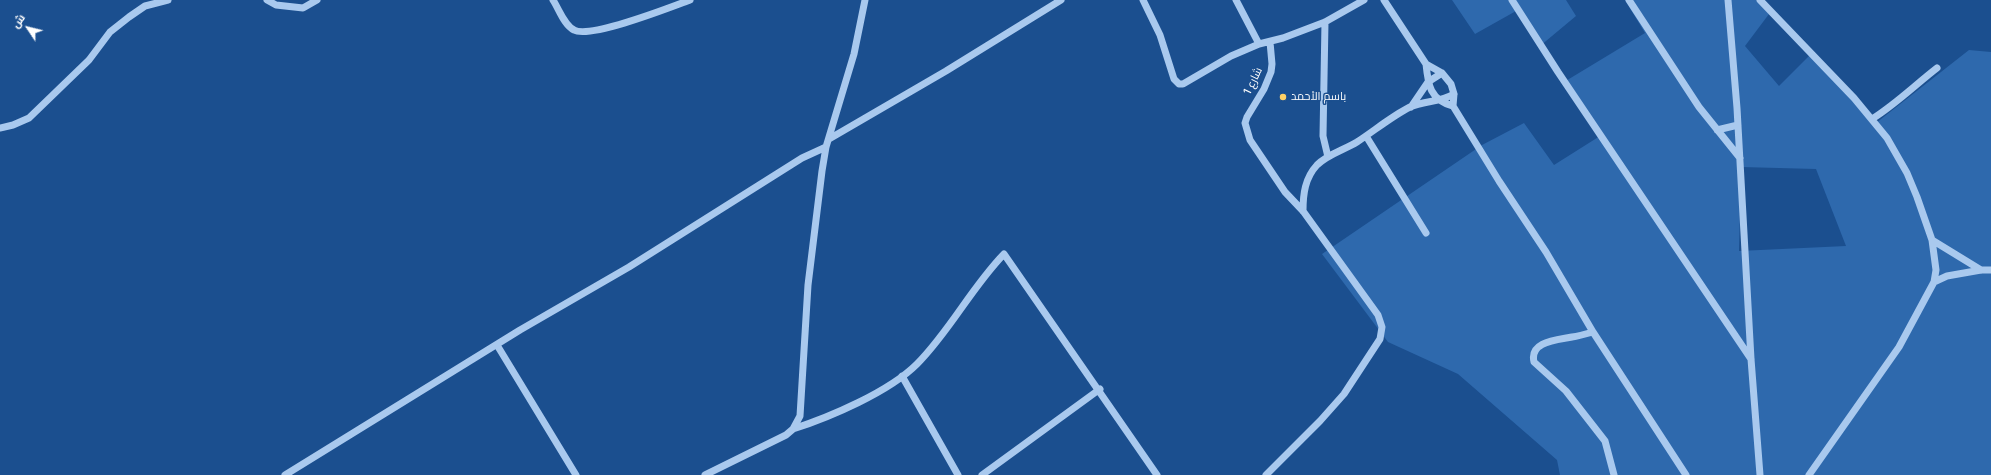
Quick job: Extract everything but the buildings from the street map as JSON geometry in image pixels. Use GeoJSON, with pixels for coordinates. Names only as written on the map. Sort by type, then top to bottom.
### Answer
{"type":"FeatureCollection","features":[{"type":"Feature","properties":{"kind":"street"},"geometry":{"type":"LineString","coordinates":[[0,128],[13,126],[29,118],[89,60],[110,32],[129,17],[145,6],[168,0]]}},
{"type":"Feature","properties":{"kind":"street"},"geometry":{"type":"LineString","coordinates":[[266,0],[276,5],[303,8],[318,0]]}},
{"type":"Feature","properties":{"kind":"street"},"geometry":{"type":"LineString","coordinates":[[553,0],[568,26],[574,30],[584,32],[610,27],[644,17],[690,0]]}},
{"type":"Feature","properties":{"kind":"street"},"geometry":{"type":"LineString","coordinates":[[705,475],[786,435],[793,429],[800,416],[802,404],[808,285],[826,147],[854,54],[865,0]]}},
{"type":"Feature","properties":{"kind":"street"},"geometry":{"type":"LineString","coordinates":[[829,138],[946,71],[1061,0]]}},
{"type":"Feature","properties":{"kind":"street"},"geometry":{"type":"LineString","coordinates":[[1143,0],[1160,35],[1174,78],[1179,84],[1186,83],[1232,56],[1259,44],[1270,42],[1325,22],[1364,0]]}},
{"type":"Feature","properties":{"kind":"street"},"geometry":{"type":"LineString","coordinates":[[1236,0],[1259,44]]}},
{"type":"Feature","properties":{"kind":"street"},"geometry":{"type":"LineString","coordinates":[[1384,0],[1426,64],[1428,82],[1437,100],[1453,106],[1546,252],[1593,332],[1684,474]]}},
{"type":"Feature","properties":{"kind":"street"},"geometry":{"type":"LineString","coordinates":[[1512,0],[1558,72],[1751,359]]}},
{"type":"Feature","properties":{"kind":"street"},"geometry":{"type":"LineString","coordinates":[[1629,0],[1692,96],[1740,158]]}},
{"type":"Feature","properties":{"kind":"street"},"geometry":{"type":"LineString","coordinates":[[1728,0],[1738,125],[1751,359],[1760,475]]}},
{"type":"Feature","properties":{"kind":"street"},"geometry":{"type":"LineString","coordinates":[[1760,0],[1872,119],[1894,148],[1917,196],[1932,240],[1936,270],[1934,282],[1899,347],[1809,475]]}},
{"type":"Feature","properties":{"kind":"street"},"geometry":{"type":"LineString","coordinates":[[1325,22],[1323,136],[1328,157]]}},
{"type":"Feature","properties":{"kind":"street","name":"شارع 1"},"geometry":{"type":"LineString","coordinates":[[1270,42],[1272,64],[1271,72],[1264,89],[1247,117],[1246,128],[1256,150],[1277,181],[1303,211]]}},
{"type":"Feature","properties":{"kind":"street"},"geometry":{"type":"LineString","coordinates":[[1426,64],[1442,73],[1451,84],[1454,94],[1453,106]]}},
{"type":"Feature","properties":{"kind":"street"},"geometry":{"type":"LineString","coordinates":[[1872,119],[1898,101],[1912,87],[1937,68]]}},
{"type":"Feature","properties":{"kind":"street"},"geometry":{"type":"LineString","coordinates":[[1411,107],[1428,82],[1442,73]]}},
{"type":"Feature","properties":{"kind":"street"},"geometry":{"type":"LineString","coordinates":[[1266,475],[1320,421],[1344,394],[1380,339],[1382,327],[1378,315],[1303,211],[1305,187],[1310,176],[1317,166],[1328,157],[1366,136],[1411,107],[1448,98],[1454,94]]}},
{"type":"Feature","properties":{"kind":"street"},"geometry":{"type":"LineString","coordinates":[[1717,130],[1738,125]]}},
{"type":"Feature","properties":{"kind":"street"},"geometry":{"type":"LineString","coordinates":[[1366,136],[1426,233]]}},
{"type":"Feature","properties":{"kind":"street"},"geometry":{"type":"LineString","coordinates":[[285,475],[497,345],[629,267],[802,158],[826,147]]}},
{"type":"Feature","properties":{"kind":"street"},"geometry":{"type":"LineString","coordinates":[[1932,240],[1982,270]]}},
{"type":"Feature","properties":{"kind":"street"},"geometry":{"type":"LineString","coordinates":[[793,429],[826,418],[902,376],[918,363],[938,340],[970,295],[1004,254],[1100,389],[1157,475]]}},
{"type":"Feature","properties":{"kind":"street"},"geometry":{"type":"LineString","coordinates":[[1934,282],[1947,276],[1982,270],[1991,270]]}},
{"type":"Feature","properties":{"kind":"street"},"geometry":{"type":"LineString","coordinates":[[1593,332],[1542,344],[1535,351],[1533,357],[1534,362],[1566,391],[1605,441],[1614,475]]}},
{"type":"Feature","properties":{"kind":"street"},"geometry":{"type":"LineString","coordinates":[[497,345],[576,475]]}},
{"type":"Feature","properties":{"kind":"street"},"geometry":{"type":"LineString","coordinates":[[902,376],[958,475]]}},
{"type":"Feature","properties":{"kind":"street"},"geometry":{"type":"LineString","coordinates":[[982,475],[1100,389]]}},
{"type":"Feature","properties":{"kind":"shaded area"},"geometry":{"type":"Polygon","coordinates":[[[1452,0],[1566,0],[1576,16],[1540,46],[1516,11],[1475,34],[1452,0]]]}},
{"type":"Feature","properties":{"kind":"shaded area"},"geometry":{"type":"Polygon","coordinates":[[[1625,0],[1756,0],[1769,14],[1745,46],[1779,86],[1810,55],[1876,123],[1969,50],[1991,52],[1991,475],[1560,475],[1557,460],[1458,374],[1388,342],[1322,254],[1482,145],[1524,123],[1554,165],[1600,136],[1564,82],[1645,33],[1625,0]],[[1741,167],[1739,251],[1846,246],[1816,169],[1741,167]]]}},
{"type":"Feature","properties":{"kind":"place","name":"باسم الأحمد"},"geometry":{"type":"Point","coordinates":[1283,97]}}]}
